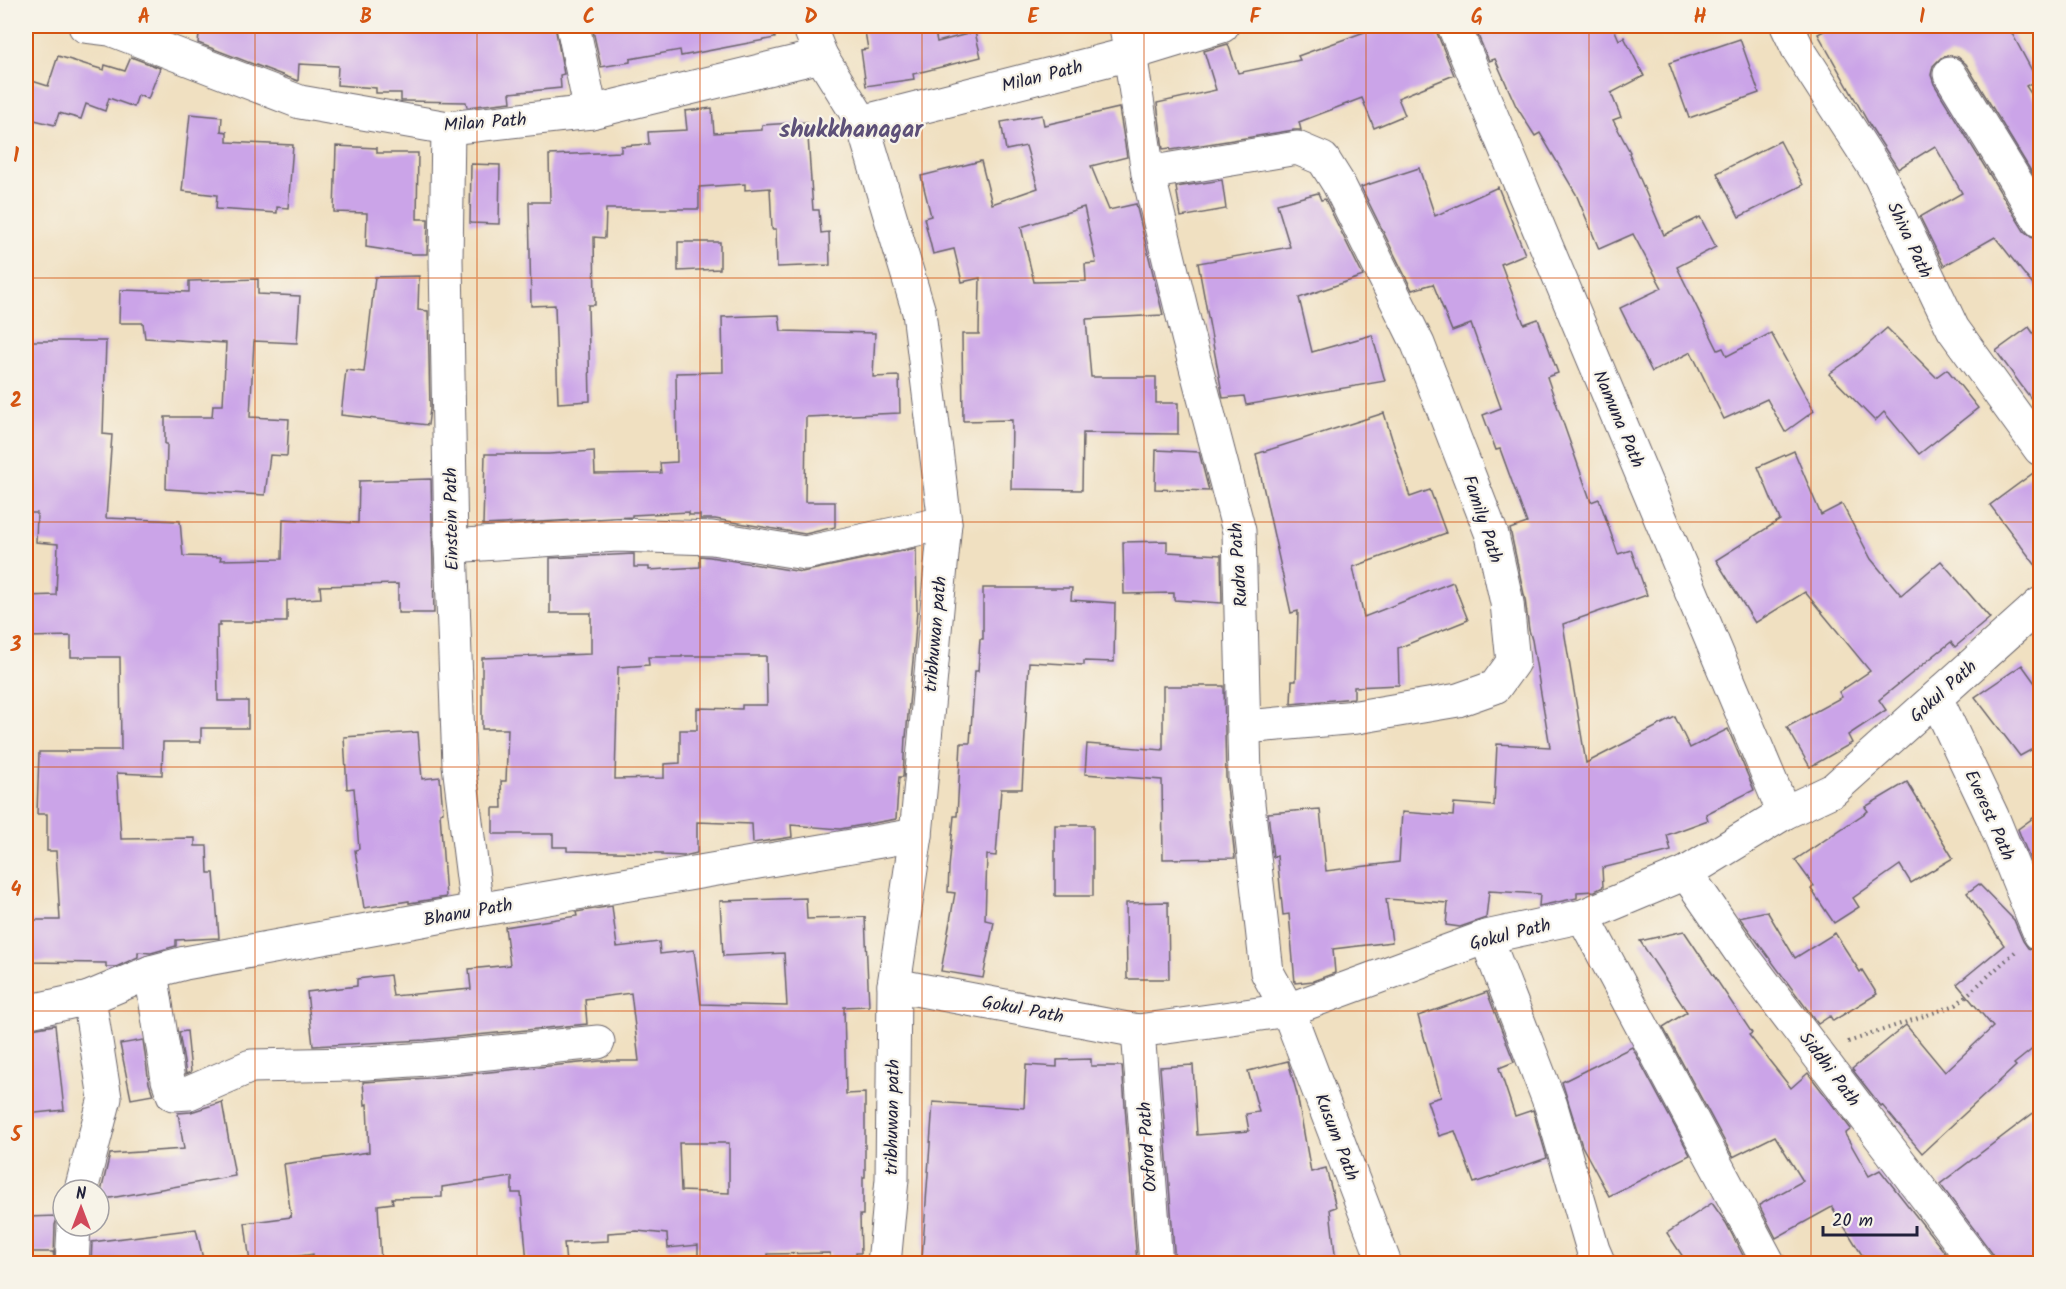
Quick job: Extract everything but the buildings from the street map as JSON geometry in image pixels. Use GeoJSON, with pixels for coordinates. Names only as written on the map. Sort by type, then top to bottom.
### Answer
{"type":"FeatureCollection","features":[{"type":"Feature","properties":{"kind":"street"},"geometry":{"type":"LineString","coordinates":[[573,26],[591,112]]}},
{"type":"Feature","properties":{"kind":"street","name":"tribhuwan path"},"geometry":{"type":"LineString","coordinates":[[809,26],[821,56],[862,122],[919,312],[945,523],[916,835],[894,985],[892,1179],[884,1263]]}},
{"type":"Feature","properties":{"kind":"street","name":"Milan Path"},"geometry":{"type":"LineString","coordinates":[[862,122],[1128,40],[1222,26]]}},
{"type":"Feature","properties":{"kind":"street","name":"Namuna Path"},"geometry":{"type":"LineString","coordinates":[[1454,26],[1784,813]]}},
{"type":"Feature","properties":{"kind":"street","name":"Shiva Path"},"geometry":{"type":"LineString","coordinates":[[1787,26],[1798,49],[1880,176],[1953,329],[2040,449]]}},
{"type":"Feature","properties":{"kind":"street","name":"Milan Path"},"geometry":{"type":"LineString","coordinates":[[103,27],[300,102],[448,128],[591,112],[821,56]]}},
{"type":"Feature","properties":{"kind":"street","name":"Rudra Path"},"geometry":{"type":"LineString","coordinates":[[1128,40],[1148,173],[1239,531],[1245,777],[1267,972],[1288,1010]]}},
{"type":"Feature","properties":{"kind":"street"},"geometry":{"type":"LineString","coordinates":[[1950,74],[2040,221]]}},
{"type":"Feature","properties":{"kind":"street","name":"Einstein Path"},"geometry":{"type":"LineString","coordinates":[[448,128],[446,260],[451,546],[459,765],[477,910]]}},
{"type":"Feature","properties":{"kind":"street","name":"Family Path"},"geometry":{"type":"LineString","coordinates":[[1148,173],[1297,148],[1323,159],[1338,183],[1418,344],[1492,535],[1507,603],[1513,662],[1495,687],[1458,700],[1357,717],[1245,727]]}},
{"type":"Feature","properties":{"kind":"street"},"geometry":{"type":"LineString","coordinates":[[451,546],[617,535],[712,538],[805,554],[945,523]]}},
{"type":"Feature","properties":{"kind":"street","name":"Gokul Path"},"geometry":{"type":"LineString","coordinates":[[894,985],[1138,1031],[1288,1010],[1486,937],[1583,916],[1686,873],[1784,813],[1833,790],[2040,604]]}},
{"type":"Feature","properties":{"kind":"street","name":"Everest Path"},"geometry":{"type":"LineString","coordinates":[[1936,698],[1992,816],[2039,933]]}},
{"type":"Feature","properties":{"kind":"street","name":"Bhanu Path"},"geometry":{"type":"LineString","coordinates":[[26,1012],[88,998],[152,972],[185,963],[477,910],[916,835]]}},
{"type":"Feature","properties":{"kind":"street","name":"Siddhi Path"},"geometry":{"type":"LineString","coordinates":[[1686,873],[1746,960],[1977,1263]]}},
{"type":"Feature","properties":{"kind":"street"},"geometry":{"type":"LineString","coordinates":[[1583,916],[1769,1263]]}},
{"type":"Feature","properties":{"kind":"street"},"geometry":{"type":"LineString","coordinates":[[1486,937],[1551,1106],[1593,1250],[1599,1263]]}},
{"type":"Feature","properties":{"kind":"street"},"geometry":{"type":"LineString","coordinates":[[152,972],[168,1080],[173,1094],[189,1093],[251,1066],[352,1064],[427,1059],[598,1042]]}},
{"type":"Feature","properties":{"kind":"street"},"geometry":{"type":"LineString","coordinates":[[84,1178],[105,1098],[88,998]]}},
{"type":"Feature","properties":{"kind":"street","name":"Kusum Path"},"geometry":{"type":"LineString","coordinates":[[1288,1010],[1385,1263]]}},
{"type":"Feature","properties":{"kind":"street","name":"Oxford Path"},"geometry":{"type":"LineString","coordinates":[[1138,1031],[1156,1263]]}},
{"type":"Feature","properties":{"kind":"street"},"geometry":{"type":"LineString","coordinates":[[72,1263],[73,1238]]}},
{"type":"Feature","properties":{"kind":"path"},"geometry":{"type":"LineString","coordinates":[[1817,1053],[1956,1005],[2039,933]]}},
{"type":"Feature","properties":{"kind":"district","name":"shukkhanagar"},"geometry":{"type":"Point","coordinates":[851,129]}}]}
